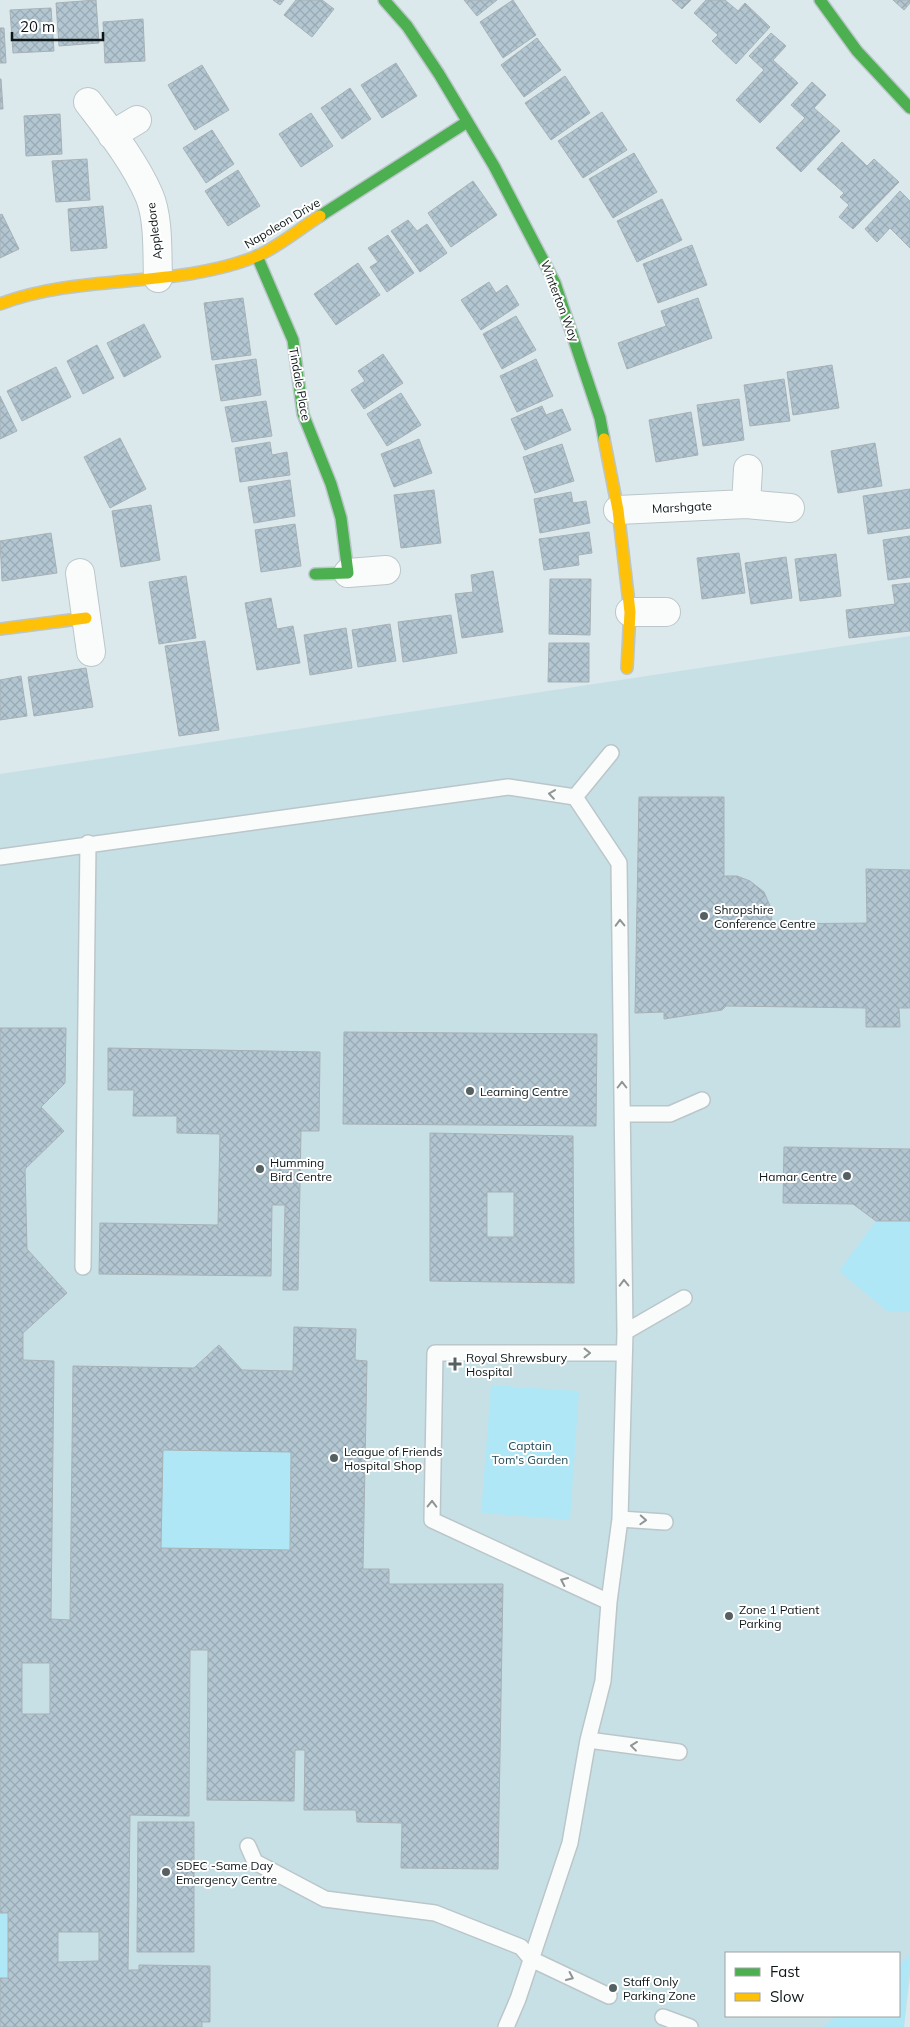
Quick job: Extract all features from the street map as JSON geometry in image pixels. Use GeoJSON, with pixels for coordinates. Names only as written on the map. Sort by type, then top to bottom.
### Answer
{"type":"FeatureCollection","features":[{"type":"Feature","properties":{"kind":"street","name":"Winterton Way"},"geometry":{"type":"LineString","coordinates":[[384,0],[423,50],[467,122],[516,205],[555,283],[600,418],[618,510],[630,612],[627,668]]}},
{"type":"Feature","properties":{"kind":"street"},"geometry":{"type":"LineString","coordinates":[[820,0],[858,51],[910,108]]}},
{"type":"Feature","properties":{"kind":"street","name":"Appledore"},"geometry":{"type":"LineString","coordinates":[[88,102],[134,166],[150,196],[157,238],[158,278]]}},
{"type":"Feature","properties":{"kind":"street"},"geometry":{"type":"LineString","coordinates":[[112,135],[137,120]]}},
{"type":"Feature","properties":{"kind":"street","name":"Napoleon Drive"},"geometry":{"type":"LineString","coordinates":[[0,304],[23,294],[61,286],[158,278],[214,270],[257,256],[467,122]]}},
{"type":"Feature","properties":{"kind":"street","name":"Tindale Place"},"geometry":{"type":"LineString","coordinates":[[257,256],[293,340],[302,414],[341,518],[348,573]]}},
{"type":"Feature","properties":{"kind":"street"},"geometry":{"type":"LineString","coordinates":[[746,504],[748,469]]}},
{"type":"Feature","properties":{"kind":"street","name":"Marshgate"},"geometry":{"type":"LineString","coordinates":[[618,510],[746,504],[790,508]]}},
{"type":"Feature","properties":{"kind":"street"},"geometry":{"type":"LineString","coordinates":[[315,574],[386,570]]}},
{"type":"Feature","properties":{"kind":"street"},"geometry":{"type":"LineString","coordinates":[[80,573],[92,652]]}},
{"type":"Feature","properties":{"kind":"street"},"geometry":{"type":"LineString","coordinates":[[630,612],[666,612]]}},
{"type":"Feature","properties":{"kind":"street"},"geometry":{"type":"LineString","coordinates":[[0,629],[86,618]]}},
{"type":"Feature","properties":{"kind":"lane"},"geometry":{"type":"LineString","coordinates":[[575,797],[611,753]]}},
{"type":"Feature","properties":{"kind":"lane"},"geometry":{"type":"LineString","coordinates":[[0,856],[508,788],[575,797],[620,863],[625,1332],[620,1519],[609,1602],[603,1681],[588,1740],[570,1843],[506,2027]]}},
{"type":"Feature","properties":{"kind":"lane"},"geometry":{"type":"LineString","coordinates":[[83,1268],[88,843]]}},
{"type":"Feature","properties":{"kind":"lane"},"geometry":{"type":"LineString","coordinates":[[622,1114],[670,1114],[702,1100]]}},
{"type":"Feature","properties":{"kind":"lane"},"geometry":{"type":"LineString","coordinates":[[625,1332],[684,1298]]}},
{"type":"Feature","properties":{"kind":"lane"},"geometry":{"type":"LineString","coordinates":[[609,1602],[432,1520],[435,1353],[624,1353]]}},
{"type":"Feature","properties":{"kind":"lane"},"geometry":{"type":"LineString","coordinates":[[620,1519],[665,1522]]}},
{"type":"Feature","properties":{"kind":"lane"},"geometry":{"type":"LineString","coordinates":[[588,1740],[679,1752]]}},
{"type":"Feature","properties":{"kind":"lane"},"geometry":{"type":"LineString","coordinates":[[248,1846],[255,1862],[325,1899],[435,1913],[521,1947],[531,1959],[609,1996]]}},
{"type":"Feature","properties":{"kind":"lane"},"geometry":{"type":"LineString","coordinates":[[663,2017],[690,2027]]}},
{"type":"Feature","properties":{"kind":"shaded area","name":"Royal Shrewsbury Hospital"},"geometry":{"type":"Polygon","coordinates":[[[910,636],[910,1976],[904,2027],[0,2027],[0,774],[910,636]]]}},
{"type":"Feature","properties":{"kind":"green space"},"geometry":{"type":"Polygon","coordinates":[[[876,1221],[910,1221],[910,1312],[887,1311],[839,1271],[876,1221]]]}},
{"type":"Feature","properties":{"kind":"green space","name":"Captain Tom's Garden"},"geometry":{"type":"Polygon","coordinates":[[[491,1385],[579,1391],[570,1520],[481,1513],[491,1385]]]}},
{"type":"Feature","properties":{"kind":"green space"},"geometry":{"type":"Polygon","coordinates":[[[163,1450],[291,1452],[290,1550],[161,1548],[163,1450]]]}},
{"type":"Feature","properties":{"kind":"green space"},"geometry":{"type":"Polygon","coordinates":[[[0,1913],[8,1913],[8,1978],[0,1978],[0,1913]]]}},
{"type":"Feature","properties":{"kind":"green space"},"geometry":{"type":"Polygon","coordinates":[[[910,1955],[904,2027],[823,2027],[836,2017],[900,2017],[900,1964],[910,1955]]]}},
{"type":"Feature","properties":{"kind":"building"},"geometry":{"type":"Polygon","coordinates":[[[96,0],[99,43],[59,46],[56,3],[96,0]]]}},
{"type":"Feature","properties":{"kind":"building"},"geometry":{"type":"Polygon","coordinates":[[[273,0],[284,0],[280,5],[273,0]]]}},
{"type":"Feature","properties":{"kind":"building"},"geometry":{"type":"Polygon","coordinates":[[[296,0],[322,0],[334,9],[312,37],[284,15],[296,0]]]}},
{"type":"Feature","properties":{"kind":"building"},"geometry":{"type":"Polygon","coordinates":[[[464,0],[497,0],[477,16],[464,0]]]}},
{"type":"Feature","properties":{"kind":"building"},"geometry":{"type":"Polygon","coordinates":[[[513,0],[536,35],[503,58],[480,22],[513,0]]]}},
{"type":"Feature","properties":{"kind":"building"},"geometry":{"type":"Polygon","coordinates":[[[672,0],[691,0],[682,9],[672,0]]]}},
{"type":"Feature","properties":{"kind":"building"},"geometry":{"type":"Polygon","coordinates":[[[706,0],[725,0],[738,11],[745,3],[770,27],[736,64],[712,41],[718,35],[694,13],[706,0]]]}},
{"type":"Feature","properties":{"kind":"building"},"geometry":{"type":"Polygon","coordinates":[[[893,0],[910,0],[910,3],[904,10],[893,0]]]}},
{"type":"Feature","properties":{"kind":"building"},"geometry":{"type":"Polygon","coordinates":[[[51,8],[54,51],[13,53],[10,10],[51,8]]]}},
{"type":"Feature","properties":{"kind":"building"},"geometry":{"type":"Polygon","coordinates":[[[143,19],[145,61],[105,63],[103,22],[143,19]]]}},
{"type":"Feature","properties":{"kind":"building"},"geometry":{"type":"Polygon","coordinates":[[[0,28],[4,28],[6,63],[0,63],[0,28]]]}},
{"type":"Feature","properties":{"kind":"building"},"geometry":{"type":"Polygon","coordinates":[[[771,33],[786,46],[773,60],[798,83],[760,123],[736,100],[764,70],[749,56],[771,33]]]}},
{"type":"Feature","properties":{"kind":"building"},"geometry":{"type":"Polygon","coordinates":[[[537,38],[561,70],[524,97],[501,65],[537,38]]]}},
{"type":"Feature","properties":{"kind":"building"},"geometry":{"type":"Polygon","coordinates":[[[396,63],[417,96],[382,118],[361,85],[396,63]]]}},
{"type":"Feature","properties":{"kind":"building"},"geometry":{"type":"Polygon","coordinates":[[[202,65],[229,110],[195,130],[168,85],[202,65]]]}},
{"type":"Feature","properties":{"kind":"building"},"geometry":{"type":"Polygon","coordinates":[[[565,76],[590,113],[551,140],[525,103],[565,76]]]}},
{"type":"Feature","properties":{"kind":"building"},"geometry":{"type":"Polygon","coordinates":[[[1,79],[3,109],[0,109],[1,79]]]}},
{"type":"Feature","properties":{"kind":"building"},"geometry":{"type":"Polygon","coordinates":[[[812,82],[826,95],[814,108],[840,131],[801,172],[776,148],[805,118],[791,105],[812,82]]]}},
{"type":"Feature","properties":{"kind":"building"},"geometry":{"type":"Polygon","coordinates":[[[350,88],[371,119],[342,139],[321,108],[350,88]]]}},
{"type":"Feature","properties":{"kind":"building"},"geometry":{"type":"Polygon","coordinates":[[[602,112],[627,150],[583,178],[558,141],[602,112]]]}},
{"type":"Feature","properties":{"kind":"building"},"geometry":{"type":"Polygon","coordinates":[[[311,113],[333,146],[301,167],[279,134],[311,113]]]}},
{"type":"Feature","properties":{"kind":"building"},"geometry":{"type":"Polygon","coordinates":[[[60,114],[62,154],[26,156],[24,116],[60,114]]]}},
{"type":"Feature","properties":{"kind":"building"},"geometry":{"type":"Polygon","coordinates":[[[212,130],[234,164],[206,183],[183,148],[212,130]]]}},
{"type":"Feature","properties":{"kind":"building"},"geometry":{"type":"Polygon","coordinates":[[[842,142],[867,166],[874,159],[899,182],[853,229],[839,217],[849,205],[840,197],[844,193],[817,169],[842,142]]]}},
{"type":"Feature","properties":{"kind":"building"},"geometry":{"type":"Polygon","coordinates":[[[634,153],[657,192],[613,218],[589,179],[634,153]]]}},
{"type":"Feature","properties":{"kind":"building"},"geometry":{"type":"Polygon","coordinates":[[[87,159],[90,200],[56,202],[52,161],[87,159]]]}},
{"type":"Feature","properties":{"kind":"building"},"geometry":{"type":"Polygon","coordinates":[[[238,170],[260,206],[228,226],[205,191],[238,170]]]}},
{"type":"Feature","properties":{"kind":"building"},"geometry":{"type":"Polygon","coordinates":[[[473,181],[497,215],[451,247],[428,213],[473,181]]]}},
{"type":"Feature","properties":{"kind":"building"},"geometry":{"type":"Polygon","coordinates":[[[900,191],[910,201],[910,248],[890,228],[877,242],[865,229],[900,191]]]}},
{"type":"Feature","properties":{"kind":"building"},"geometry":{"type":"Polygon","coordinates":[[[662,199],[682,240],[637,262],[617,221],[662,199]]]}},
{"type":"Feature","properties":{"kind":"building"},"geometry":{"type":"Polygon","coordinates":[[[103,206],[107,248],[71,251],[68,209],[103,206]]]}},
{"type":"Feature","properties":{"kind":"building"},"geometry":{"type":"Polygon","coordinates":[[[2,214],[19,249],[0,258],[0,215],[2,214]]]}},
{"type":"Feature","properties":{"kind":"building"},"geometry":{"type":"Polygon","coordinates":[[[408,220],[417,231],[427,224],[447,253],[420,272],[391,231],[408,220]]]}},
{"type":"Feature","properties":{"kind":"building"},"geometry":{"type":"Polygon","coordinates":[[[388,235],[414,273],[387,292],[370,267],[378,262],[368,248],[388,235]]]}},
{"type":"Feature","properties":{"kind":"building"},"geometry":{"type":"Polygon","coordinates":[[[692,245],[707,285],[658,303],[643,264],[692,245]]]}},
{"type":"Feature","properties":{"kind":"building"},"geometry":{"type":"Polygon","coordinates":[[[358,263],[380,295],[336,325],[314,294],[358,263]]]}},
{"type":"Feature","properties":{"kind":"building"},"geometry":{"type":"Polygon","coordinates":[[[489,282],[496,293],[507,285],[519,305],[481,330],[461,300],[489,282]]]}},
{"type":"Feature","properties":{"kind":"building"},"geometry":{"type":"Polygon","coordinates":[[[243,298],[251,355],[212,360],[204,303],[243,298]]]}},
{"type":"Feature","properties":{"kind":"building"},"geometry":{"type":"Polygon","coordinates":[[[698,298],[712,338],[627,369],[618,343],[666,326],[661,311],[698,298]]]}},
{"type":"Feature","properties":{"kind":"building"},"geometry":{"type":"Polygon","coordinates":[[[516,316],[536,350],[502,369],[483,334],[516,316]]]}},
{"type":"Feature","properties":{"kind":"building"},"geometry":{"type":"Polygon","coordinates":[[[144,324],[161,357],[124,377],[107,343],[144,324]]]}},
{"type":"Feature","properties":{"kind":"building"},"geometry":{"type":"Polygon","coordinates":[[[97,345],[114,378],[83,394],[67,361],[97,345]]]}},
{"type":"Feature","properties":{"kind":"building"},"geometry":{"type":"Polygon","coordinates":[[[383,354],[403,383],[364,409],[351,390],[365,381],[358,371],[383,354]]]}},
{"type":"Feature","properties":{"kind":"building"},"geometry":{"type":"Polygon","coordinates":[[[256,359],[261,395],[221,401],[215,365],[256,359]]]}},
{"type":"Feature","properties":{"kind":"building"},"geometry":{"type":"Polygon","coordinates":[[[536,359],[553,396],[517,412],[500,376],[536,359]]]}},
{"type":"Feature","properties":{"kind":"building"},"geometry":{"type":"Polygon","coordinates":[[[832,365],[839,408],[793,415],[787,372],[832,365]]]}},
{"type":"Feature","properties":{"kind":"building"},"geometry":{"type":"Polygon","coordinates":[[[56,367],[71,397],[22,421],[7,391],[56,367]]]}},
{"type":"Feature","properties":{"kind":"building"},"geometry":{"type":"Polygon","coordinates":[[[784,379],[790,421],[750,426],[744,385],[784,379]]]}},
{"type":"Feature","properties":{"kind":"building"},"geometry":{"type":"Polygon","coordinates":[[[401,393],[421,425],[387,446],[367,414],[401,393]]]}},
{"type":"Feature","properties":{"kind":"building"},"geometry":{"type":"Polygon","coordinates":[[[0,396],[17,431],[0,439],[0,396]]]}},
{"type":"Feature","properties":{"kind":"building"},"geometry":{"type":"Polygon","coordinates":[[[739,399],[744,440],[703,446],[697,405],[739,399]]]}},
{"type":"Feature","properties":{"kind":"building"},"geometry":{"type":"Polygon","coordinates":[[[266,401],[272,436],[232,442],[225,407],[266,401]]]}},
{"type":"Feature","properties":{"kind":"building"},"geometry":{"type":"Polygon","coordinates":[[[542,406],[546,415],[562,409],[571,430],[525,450],[511,419],[542,406]]]}},
{"type":"Feature","properties":{"kind":"building"},"geometry":{"type":"Polygon","coordinates":[[[691,412],[698,455],[656,462],[649,420],[691,412]]]}},
{"type":"Feature","properties":{"kind":"building"},"geometry":{"type":"Polygon","coordinates":[[[120,438],[146,489],[110,508],[84,457],[120,438]]]}},
{"type":"Feature","properties":{"kind":"building"},"geometry":{"type":"Polygon","coordinates":[[[419,439],[432,473],[394,487],[381,454],[419,439]]]}},
{"type":"Feature","properties":{"kind":"building"},"geometry":{"type":"Polygon","coordinates":[[[270,442],[272,455],[287,452],[290,475],[240,482],[235,448],[270,442]]]}},
{"type":"Feature","properties":{"kind":"building"},"geometry":{"type":"Polygon","coordinates":[[[875,443],[882,486],[838,493],[831,451],[875,443]]]}},
{"type":"Feature","properties":{"kind":"building"},"geometry":{"type":"Polygon","coordinates":[[[562,444],[574,481],[535,493],[523,457],[562,444]]]}},
{"type":"Feature","properties":{"kind":"building"},"geometry":{"type":"Polygon","coordinates":[[[290,480],[295,516],[254,523],[248,487],[290,480]]]}},
{"type":"Feature","properties":{"kind":"building"},"geometry":{"type":"Polygon","coordinates":[[[910,489],[910,528],[868,534],[863,496],[910,489]]]}},
{"type":"Feature","properties":{"kind":"building"},"geometry":{"type":"Polygon","coordinates":[[[434,490],[441,543],[401,548],[394,495],[434,490]]]}},
{"type":"Feature","properties":{"kind":"building"},"geometry":{"type":"Polygon","coordinates":[[[571,492],[573,503],[586,501],[590,523],[540,533],[534,499],[571,492]]]}},
{"type":"Feature","properties":{"kind":"building"},"geometry":{"type":"Polygon","coordinates":[[[151,505],[160,560],[121,567],[112,511],[151,505]]]}},
{"type":"Feature","properties":{"kind":"building"},"geometry":{"type":"Polygon","coordinates":[[[295,524],[301,566],[261,572],[255,530],[295,524]]]}},
{"type":"Feature","properties":{"kind":"building"},"geometry":{"type":"Polygon","coordinates":[[[589,532],[592,553],[578,555],[579,565],[544,570],[539,539],[589,532]]]}},
{"type":"Feature","properties":{"kind":"building"},"geometry":{"type":"Polygon","coordinates":[[[51,533],[57,573],[2,581],[0,541],[51,533]]]}},
{"type":"Feature","properties":{"kind":"building"},"geometry":{"type":"Polygon","coordinates":[[[910,536],[910,577],[888,580],[883,540],[910,536]]]}},
{"type":"Feature","properties":{"kind":"building"},"geometry":{"type":"Polygon","coordinates":[[[739,553],[745,593],[702,599],[697,558],[739,553]]]}},
{"type":"Feature","properties":{"kind":"building"},"geometry":{"type":"Polygon","coordinates":[[[836,554],[841,596],[800,601],[795,559],[836,554]]]}},
{"type":"Feature","properties":{"kind":"building"},"geometry":{"type":"Polygon","coordinates":[[[786,557],[792,598],[751,604],[745,563],[786,557]]]}},
{"type":"Feature","properties":{"kind":"building"},"geometry":{"type":"Polygon","coordinates":[[[493,571],[503,632],[462,638],[455,594],[473,592],[471,575],[493,571]]]}},
{"type":"Feature","properties":{"kind":"building"},"geometry":{"type":"Polygon","coordinates":[[[186,576],[196,638],[159,644],[149,582],[186,576]]]}},
{"type":"Feature","properties":{"kind":"building"},"geometry":{"type":"Polygon","coordinates":[[[550,579],[591,579],[590,635],[549,634],[550,579]]]}},
{"type":"Feature","properties":{"kind":"building"},"geometry":{"type":"Polygon","coordinates":[[[910,583],[910,631],[849,638],[846,610],[895,604],[892,585],[910,583]]]}},
{"type":"Feature","properties":{"kind":"building"},"geometry":{"type":"Polygon","coordinates":[[[271,598],[277,629],[293,626],[300,663],[257,670],[245,603],[271,598]]]}},
{"type":"Feature","properties":{"kind":"building"},"geometry":{"type":"Polygon","coordinates":[[[451,615],[457,653],[403,662],[398,622],[451,615]]]}},
{"type":"Feature","properties":{"kind":"building"},"geometry":{"type":"Polygon","coordinates":[[[390,624],[396,661],[358,667],[352,630],[390,624]]]}},
{"type":"Feature","properties":{"kind":"building"},"geometry":{"type":"Polygon","coordinates":[[[346,628],[352,668],[310,675],[304,635],[346,628]]]}},
{"type":"Feature","properties":{"kind":"building"},"geometry":{"type":"Polygon","coordinates":[[[205,641],[219,730],[179,736],[165,646],[205,641]]]}},
{"type":"Feature","properties":{"kind":"building"},"geometry":{"type":"Polygon","coordinates":[[[549,643],[589,643],[589,682],[548,682],[549,643]]]}},
{"type":"Feature","properties":{"kind":"building"},"geometry":{"type":"Polygon","coordinates":[[[86,668],[93,707],[34,716],[28,677],[86,668]]]}},
{"type":"Feature","properties":{"kind":"building"},"geometry":{"type":"Polygon","coordinates":[[[21,676],[27,716],[0,720],[0,680],[21,676]]]}},
{"type":"Feature","properties":{"kind":"building","name":"Shropshire Conference Centre"},"geometry":{"type":"Polygon","coordinates":[[[639,797],[724,797],[724,876],[737,876],[750,881],[764,892],[771,908],[772,924],[867,923],[866,869],[910,870],[910,1008],[899,1008],[900,1027],[866,1027],[866,1008],[726,1006],[722,1010],[664,1019],[664,1012],[635,1013],[639,797]]]}},
{"type":"Feature","properties":{"kind":"building"},"geometry":{"type":"Polygon","coordinates":[[[0,1028],[66,1028],[65,1083],[41,1107],[64,1131],[25,1169],[27,1249],[67,1293],[23,1333],[23,1360],[54,1361],[51,1619],[70,1620],[73,1366],[194,1368],[219,1345],[242,1370],[293,1371],[294,1327],[356,1329],[355,1360],[367,1361],[363,1569],[389,1569],[389,1584],[503,1584],[498,1869],[401,1868],[402,1823],[357,1822],[356,1810],[304,1810],[305,1750],[295,1750],[294,1801],[207,1800],[208,1650],[190,1650],[189,1816],[130,1815],[128,1970],[139,1970],[139,1965],[210,1966],[210,2022],[202,2022],[202,2027],[0,2027],[0,1978],[8,1978],[8,1913],[0,1913],[0,1028]],[[163,1450],[161,1548],[290,1550],[291,1452],[163,1450]],[[22,1663],[22,1714],[50,1714],[50,1663],[22,1663]],[[58,1932],[58,1962],[99,1961],[99,1932],[58,1932]]]}},
{"type":"Feature","properties":{"kind":"building","name":"Learning Centre"},"geometry":{"type":"Polygon","coordinates":[[[344,1032],[597,1034],[596,1126],[343,1124],[344,1032]]]}},
{"type":"Feature","properties":{"kind":"building","name":"Humming Bird Centre"},"geometry":{"type":"Polygon","coordinates":[[[108,1048],[320,1052],[319,1131],[301,1131],[298,1290],[283,1290],[285,1205],[272,1205],[271,1276],[99,1274],[100,1223],[218,1225],[220,1134],[177,1133],[177,1116],[133,1116],[134,1090],[108,1090],[108,1048]]]}},
{"type":"Feature","properties":{"kind":"building"},"geometry":{"type":"Polygon","coordinates":[[[430,1133],[573,1136],[574,1283],[430,1281],[430,1133]],[[487,1192],[487,1237],[514,1237],[514,1192],[487,1192]]]}},
{"type":"Feature","properties":{"kind":"building","name":"Hamar Centre"},"geometry":{"type":"Polygon","coordinates":[[[784,1147],[910,1149],[910,1221],[876,1221],[853,1204],[783,1203],[784,1147]]]}},
{"type":"Feature","properties":{"kind":"building","name":"SDEC -Same Day Emergency Centre"},"geometry":{"type":"Polygon","coordinates":[[[138,1822],[194,1822],[194,1952],[137,1952],[138,1822]]]}},
{"type":"Feature","properties":{"kind":"traffic: fast"},"geometry":{"type":"LineString","coordinates":[[384,0],[407,26],[439,74],[494,166],[555,283],[600,418],[604,439]]}},
{"type":"Feature","properties":{"kind":"traffic: fast"},"geometry":{"type":"LineString","coordinates":[[820,0],[857,51],[910,108]]}},
{"type":"Feature","properties":{"kind":"traffic: fast"},"geometry":{"type":"LineString","coordinates":[[320,216],[467,122]]}},
{"type":"Feature","properties":{"kind":"traffic: fast"},"geometry":{"type":"LineString","coordinates":[[257,256],[293,340],[303,414],[331,484],[341,518],[348,573],[315,574]]}},
{"type":"Feature","properties":{"kind":"traffic: slow"},"geometry":{"type":"LineString","coordinates":[[0,304],[31,294],[63,288],[160,278],[224,267],[255,257],[280,244],[320,216]]}},
{"type":"Feature","properties":{"kind":"traffic: slow"},"geometry":{"type":"LineString","coordinates":[[604,439],[618,510],[630,612],[627,668]]}},
{"type":"Feature","properties":{"kind":"traffic: slow"},"geometry":{"type":"LineString","coordinates":[[0,629],[86,618]]}},
{"type":"Feature","properties":{"kind":"place","name":"Shropshire Conference Centre"},"geometry":{"type":"Point","coordinates":[704,916]}},
{"type":"Feature","properties":{"kind":"place","name":"Learning Centre"},"geometry":{"type":"Point","coordinates":[470,1091]}},
{"type":"Feature","properties":{"kind":"place","name":"Humming Bird Centre"},"geometry":{"type":"Point","coordinates":[260,1169]}},
{"type":"Feature","properties":{"kind":"place","name":"Hamar Centre"},"geometry":{"type":"Point","coordinates":[847,1176]}},
{"type":"Feature","properties":{"kind":"place","name":"Royal Shrewsbury Hospital"},"geometry":{"type":"Point","coordinates":[455,1364]}},
{"type":"Feature","properties":{"kind":"place","name":"League of Friends Hospital Shop"},"geometry":{"type":"Point","coordinates":[334,1458]}},
{"type":"Feature","properties":{"kind":"place","name":"Zone 1 Patient Parking"},"geometry":{"type":"Point","coordinates":[729,1616]}},
{"type":"Feature","properties":{"kind":"place","name":"SDEC -Same Day Emergency Centre"},"geometry":{"type":"Point","coordinates":[166,1872]}},
{"type":"Feature","properties":{"kind":"place","name":"Staff Only Parking Zone"},"geometry":{"type":"Point","coordinates":[613,1988]}}]}
